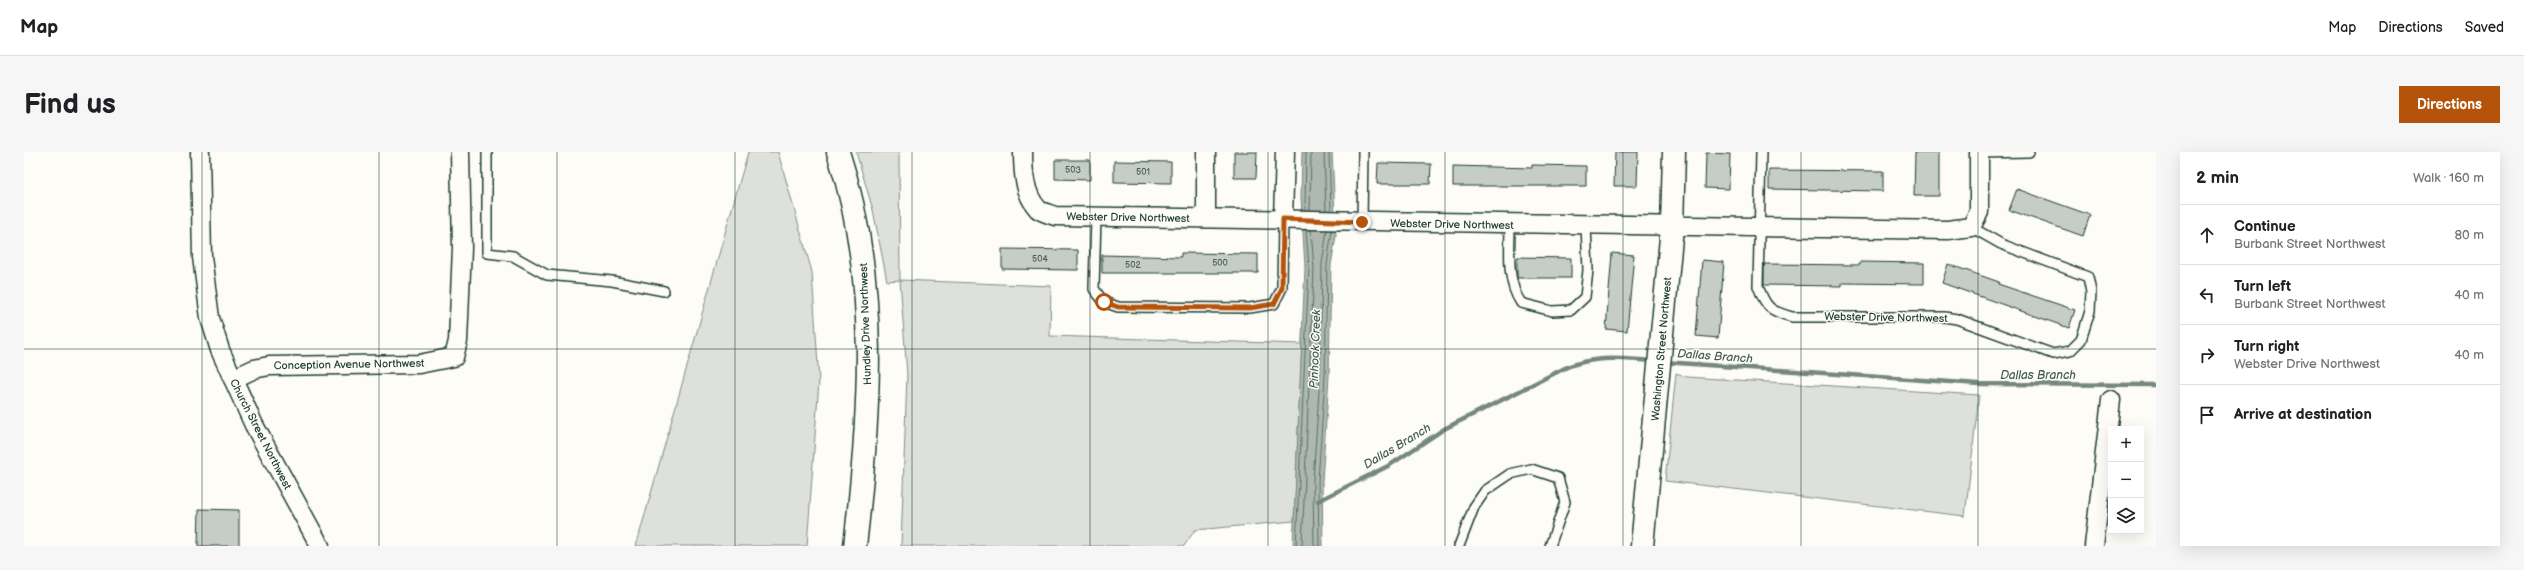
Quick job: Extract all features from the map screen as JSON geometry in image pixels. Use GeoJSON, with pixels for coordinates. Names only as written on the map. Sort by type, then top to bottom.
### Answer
{"type":"FeatureCollection","features":[{"type":"Feature","properties":{"kind":"main road","name":"Hundley Drive Northwest"},"geometry":{"type":"LineString","coordinates":[[838,152],[849,186],[858,227],[866,302],[868,357],[866,420],[855,546]]}},
{"type":"Feature","properties":{"kind":"main road","name":"Washington Street Northwest"},"geometry":{"type":"LineString","coordinates":[[1642,546],[1672,227],[1674,152]]}},
{"type":"Feature","properties":{"kind":"street","name":"Church Street Northwest"},"geometry":{"type":"LineString","coordinates":[[200,152],[202,256],[210,318],[232,379],[254,425],[320,546]]}},
{"type":"Feature","properties":{"kind":"street","name":"Conception Avenue Northwest"},"geometry":{"type":"LineString","coordinates":[[232,379],[254,369],[269,366],[419,364],[454,357],[458,341],[462,248],[460,152]]}},
{"type":"Feature","properties":{"kind":"street","name":"Webster Drive Northwest"},"geometry":{"type":"LineString","coordinates":[[1023,152],[1023,169],[1028,194],[1038,210],[1055,216],[1283,219],[1357,222],[1586,226],[1948,230],[1971,227]]}},
{"type":"Feature","properties":{"kind":"street"},"geometry":{"type":"LineString","coordinates":[[1206,152],[1206,218]]}},
{"type":"Feature","properties":{"kind":"street"},"geometry":{"type":"LineString","coordinates":[[1283,219],[1285,152]]}},
{"type":"Feature","properties":{"kind":"street"},"geometry":{"type":"LineString","coordinates":[[1971,227],[1979,212],[1979,152]]}},
{"type":"Feature","properties":{"kind":"street"},"geometry":{"type":"LineString","coordinates":[[2094,546],[2112,400]]}},
{"type":"Feature","properties":{"kind":"lane"},"geometry":{"type":"LineString","coordinates":[[486,152],[488,253],[513,256],[547,275],[612,281],[664,291]]}},
{"type":"Feature","properties":{"kind":"lane"},"geometry":{"type":"LineString","coordinates":[[1357,222],[1363,152]]}},
{"type":"Feature","properties":{"kind":"lane"},"geometry":{"type":"LineString","coordinates":[[1760,228],[1761,152]]}},
{"type":"Feature","properties":{"kind":"lane"},"geometry":{"type":"LineString","coordinates":[[1979,152],[2029,152]]}},
{"type":"Feature","properties":{"kind":"lane"},"geometry":{"type":"LineString","coordinates":[[1096,217],[1094,289],[1104,302],[1118,307],[1250,308],[1274,304],[1282,288],[1283,219]]}},
{"type":"Feature","properties":{"kind":"lane"},"geometry":{"type":"LineString","coordinates":[[1510,225],[1510,270],[1514,292],[1521,303],[1552,311],[1571,310],[1585,297],[1588,270],[1586,226]]}},
{"type":"Feature","properties":{"kind":"lane","name":"Webster Drive Northwest"},"geometry":{"type":"LineString","coordinates":[[1760,228],[1758,286],[1764,302],[1774,312],[1792,317],[1944,317],[1957,319],[2053,354],[2070,352],[2081,340],[2090,311],[2091,292],[2088,277],[2001,244],[1971,227]]}},
{"type":"Feature","properties":{"kind":"lane"},"geometry":{"type":"LineString","coordinates":[[1459,546],[1474,507],[1485,491],[1510,474],[1531,469],[1558,478],[1565,502],[1550,546]]}},
{"type":"Feature","properties":{"kind":"shaded area"},"geometry":{"type":"Polygon","coordinates":[[[748,152],[778,152],[812,272],[819,381],[807,546],[636,546],[748,152]]]}},
{"type":"Feature","properties":{"kind":"shaded area"},"geometry":{"type":"Polygon","coordinates":[[[856,152],[899,152],[900,280],[887,281],[873,210],[856,152]]]}},
{"type":"Feature","properties":{"kind":"shaded area"},"geometry":{"type":"Polygon","coordinates":[[[900,280],[1051,286],[1050,336],[1302,344],[1294,521],[1195,530],[1184,546],[901,546],[907,375],[900,280]]]}},
{"type":"Feature","properties":{"kind":"shaded area"},"geometry":{"type":"Polygon","coordinates":[[[1676,373],[1687,377],[1979,395],[1965,516],[1665,481],[1676,373]]]}},
{"type":"Feature","properties":{"kind":"water","name":"Pinhook Creek"},"geometry":{"type":"Polygon","coordinates":[[[1302,152],[1332,152],[1336,236],[1331,265],[1329,377],[1322,481],[1323,546],[1293,546],[1305,268],[1301,197],[1302,152]]]}},
{"type":"Feature","properties":{"kind":"building"},"geometry":{"type":"Polygon","coordinates":[[[1234,152],[1257,152],[1256,178],[1234,178],[1234,152]]]}},
{"type":"Feature","properties":{"kind":"building"},"geometry":{"type":"Polygon","coordinates":[[[1615,152],[1638,152],[1637,186],[1614,186],[1615,152]]]}},
{"type":"Feature","properties":{"kind":"building"},"geometry":{"type":"Polygon","coordinates":[[[1915,152],[1939,152],[1939,196],[1914,196],[1915,152]]]}},
{"type":"Feature","properties":{"kind":"building"},"geometry":{"type":"Polygon","coordinates":[[[1706,153],[1730,154],[1729,189],[1705,188],[1706,153]]]}},
{"type":"Feature","properties":{"kind":"building"},"geometry":{"type":"Polygon","coordinates":[[[1055,160],[1090,160],[1090,180],[1055,179],[1055,160]]]}},
{"type":"Feature","properties":{"kind":"building"},"geometry":{"type":"Polygon","coordinates":[[[1114,161],[1171,162],[1171,183],[1114,182],[1114,161]]]}},
{"type":"Feature","properties":{"kind":"building"},"geometry":{"type":"Polygon","coordinates":[[[1378,163],[1431,164],[1430,184],[1377,184],[1378,163]]]}},
{"type":"Feature","properties":{"kind":"building"},"geometry":{"type":"Polygon","coordinates":[[[1532,165],[1586,166],[1586,186],[1453,186],[1453,166],[1532,168],[1532,165]]]}},
{"type":"Feature","properties":{"kind":"building"},"geometry":{"type":"Polygon","coordinates":[[[1769,170],[1883,171],[1883,191],[1769,189],[1769,170]]]}},
{"type":"Feature","properties":{"kind":"building"},"geometry":{"type":"Polygon","coordinates":[[[2017,189],[2090,215],[2083,236],[2009,210],[2017,189]]]}},
{"type":"Feature","properties":{"kind":"building"},"geometry":{"type":"Polygon","coordinates":[[[1002,249],[1078,250],[1078,270],[1002,269],[1002,249]]]}},
{"type":"Feature","properties":{"kind":"building"},"geometry":{"type":"Polygon","coordinates":[[[1181,253],[1258,254],[1258,273],[1102,273],[1102,255],[1181,257],[1181,253]]]}},
{"type":"Feature","properties":{"kind":"building"},"geometry":{"type":"Polygon","coordinates":[[[1612,253],[1634,255],[1627,331],[1606,329],[1612,253]]]}},
{"type":"Feature","properties":{"kind":"building"},"geometry":{"type":"Polygon","coordinates":[[[1517,257],[1571,258],[1571,278],[1517,278],[1517,257]]]}},
{"type":"Feature","properties":{"kind":"building"},"geometry":{"type":"Polygon","coordinates":[[[1702,260],[1724,262],[1718,338],[1696,336],[1702,260]]]}},
{"type":"Feature","properties":{"kind":"building"},"geometry":{"type":"Polygon","coordinates":[[[1860,262],[1924,263],[1924,284],[1842,283],[1842,286],[1764,285],[1764,264],[1860,265],[1860,262]]]}},
{"type":"Feature","properties":{"kind":"building"},"geometry":{"type":"Polygon","coordinates":[[[1948,264],[1999,282],[1998,284],[2075,310],[2069,328],[1942,283],[1948,264]]]}},
{"type":"Feature","properties":{"kind":"building"},"geometry":{"type":"Polygon","coordinates":[[[199,509],[239,510],[239,546],[198,546],[199,509]]]}},
{"type":"Feature","properties":{"kind":"waterway","name":"Dallas Branch"},"geometry":{"type":"LineString","coordinates":[[1318,501],[1390,465],[1444,429],[1567,367],[1578,363],[1599,359],[1653,361]]}},
{"type":"Feature","properties":{"kind":"waterway","name":"Dallas Branch"},"geometry":{"type":"LineString","coordinates":[[1664,362],[1979,384],[2156,385]]}},
{"type":"Feature","properties":{"kind":"route"},"geometry":{"type":"LineString","coordinates":[[1104,302],[1118,307],[1250,308],[1274,304],[1282,288],[1283,219],[1362,222]]}}]}
